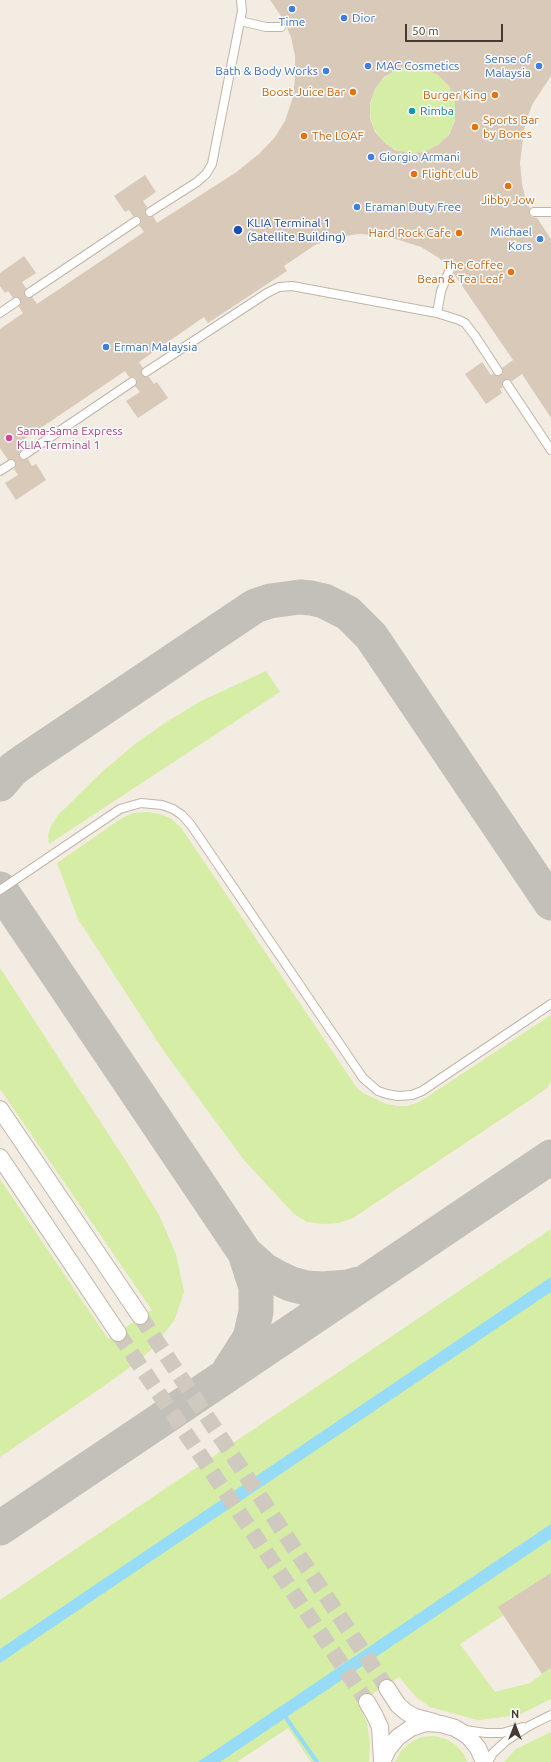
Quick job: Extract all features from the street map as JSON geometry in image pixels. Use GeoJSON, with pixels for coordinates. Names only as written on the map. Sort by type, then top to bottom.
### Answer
{"type":"FeatureCollection","features":[{"type":"Feature","properties":{"kind":"street"},"geometry":{"type":"LineString","coordinates":[[0,1109],[140,1316]]}},
{"type":"Feature","properties":{"kind":"street"},"geometry":{"type":"LineString","coordinates":[[0,1157],[118,1333]]}},
{"type":"Feature","properties":{"kind":"street"},"geometry":{"type":"LineString","coordinates":[[387,1688],[398,1705],[406,1712],[448,1726],[468,1736],[478,1748],[484,1762]]}},
{"type":"Feature","properties":{"kind":"street"},"geometry":{"type":"LineString","coordinates":[[367,1702],[380,1727],[382,1762]]}},
{"type":"Feature","properties":{"kind":"street"},"geometry":{"type":"LineString","coordinates":[[382,1762],[388,1749],[398,1737],[410,1728],[426,1724],[448,1726]]}},
{"type":"Feature","properties":{"kind":"lane"},"geometry":{"type":"LineString","coordinates":[[150,212],[197,182],[206,174],[212,164],[242,10],[241,0]]}},
{"type":"Feature","properties":{"kind":"lane"},"geometry":{"type":"LineString","coordinates":[[240,21],[266,27],[281,27]]}},
{"type":"Feature","properties":{"kind":"lane"},"geometry":{"type":"LineString","coordinates":[[534,212],[551,212]]}},
{"type":"Feature","properties":{"kind":"lane"},"geometry":{"type":"LineString","coordinates":[[29,293],[136,221]]}},
{"type":"Feature","properties":{"kind":"lane"},"geometry":{"type":"LineString","coordinates":[[437,313],[442,291],[450,269]]}},
{"type":"Feature","properties":{"kind":"lane"},"geometry":{"type":"LineString","coordinates":[[146,372],[267,293],[279,287],[292,286],[450,316],[465,323],[498,371]]}},
{"type":"Feature","properties":{"kind":"lane"},"geometry":{"type":"LineString","coordinates":[[0,313],[16,302]]}},
{"type":"Feature","properties":{"kind":"lane"},"geometry":{"type":"LineString","coordinates":[[24,455],[132,382]]}},
{"type":"Feature","properties":{"kind":"lane"},"geometry":{"type":"LineString","coordinates":[[507,384],[551,450]]}},
{"type":"Feature","properties":{"kind":"lane"},"geometry":{"type":"LineString","coordinates":[[0,471],[11,464]]}},
{"type":"Feature","properties":{"kind":"lane"},"geometry":{"type":"LineString","coordinates":[[0,890],[120,809],[141,803],[162,805],[173,809],[191,824],[363,1078],[371,1086],[387,1094],[398,1096],[412,1095],[422,1090],[551,1004]]}},
{"type":"Feature","properties":{"kind":"lane"},"geometry":{"type":"LineString","coordinates":[[488,1762],[493,1753],[506,1741],[529,1726],[551,1715]]}},
{"type":"Feature","properties":{"kind":"lane"},"geometry":{"type":"LineString","coordinates":[[448,1726],[472,1732],[502,1733],[529,1726]]}},
{"type":"Feature","properties":{"kind":"green space","name":"Rimba"},"geometry":{"type":"Polygon","coordinates":[[[413,67],[429,70],[437,74],[449,86],[453,94],[456,110],[453,126],[449,134],[437,146],[429,150],[413,153],[397,150],[389,146],[377,134],[373,126],[370,110],[373,94],[377,86],[389,74],[397,70],[413,67]]]}},
{"type":"Feature","properties":{"kind":"green space"},"geometry":{"type":"Polygon","coordinates":[[[266,671],[280,692],[49,844],[48,835],[51,826],[58,815],[102,772],[135,744],[168,721],[201,701],[266,671]]]}},
{"type":"Feature","properties":{"kind":"green space"},"geometry":{"type":"Polygon","coordinates":[[[148,812],[160,814],[172,819],[182,829],[357,1088],[365,1094],[386,1104],[397,1106],[408,1106],[421,1101],[551,1015],[551,1082],[547,1088],[353,1218],[339,1223],[323,1224],[307,1222],[294,1214],[244,1160],[163,1050],[78,919],[57,863],[122,818],[133,813],[148,812]]]}},
{"type":"Feature","properties":{"kind":"green space"},"geometry":{"type":"Polygon","coordinates":[[[0,968],[126,1161],[159,1215],[176,1254],[184,1292],[174,1321],[150,1351],[117,1377],[0,1457],[0,1179],[108,1339],[152,1310],[0,1089],[0,968]]]}},
{"type":"Feature","properties":{"kind":"green space"},"geometry":{"type":"Polygon","coordinates":[[[551,1229],[551,1584],[460,1644],[495,1692],[530,1683],[551,1668],[551,1699],[519,1715],[478,1720],[430,1707],[416,1697],[399,1677],[358,1703],[367,1723],[370,1743],[369,1762],[311,1762],[288,1728],[237,1762],[0,1762],[0,1600],[551,1229]]]}},
{"type":"Feature","properties":{"kind":"green space"},"geometry":{"type":"Polygon","coordinates":[[[551,1732],[551,1762],[504,1762],[516,1749],[551,1732]]]}},
{"type":"Feature","properties":{"kind":"green space"},"geometry":{"type":"Polygon","coordinates":[[[434,1736],[446,1739],[456,1745],[464,1754],[467,1762],[395,1762],[401,1751],[411,1742],[422,1737],[434,1736]]]}},
{"type":"Feature","properties":{"kind":"water"},"geometry":{"type":"Polygon","coordinates":[[[551,1277],[551,1292],[0,1663],[0,1649],[551,1277]]]}},
{"type":"Feature","properties":{"kind":"water"},"geometry":{"type":"Polygon","coordinates":[[[551,1524],[551,1539],[220,1762],[198,1762],[551,1524]]]}},
{"type":"Feature","properties":{"kind":"building","name":"KLIA Terminal 1 (Satellite Building)"},"geometry":{"type":"Polygon","coordinates":[[[270,0],[551,0],[551,76],[532,105],[525,124],[520,163],[526,203],[530,208],[529,214],[532,217],[537,218],[551,239],[551,418],[522,374],[512,381],[507,379],[504,380],[502,384],[503,387],[500,389],[502,393],[486,404],[465,374],[482,362],[491,375],[493,374],[499,376],[503,373],[502,368],[513,360],[454,274],[454,265],[446,265],[439,258],[421,247],[379,235],[358,234],[335,238],[315,245],[284,266],[287,271],[208,323],[204,317],[139,362],[143,368],[141,372],[142,375],[149,377],[154,384],[157,382],[168,398],[138,418],[126,401],[140,392],[135,386],[137,381],[135,377],[129,377],[125,371],[17,444],[21,450],[19,453],[20,458],[24,460],[28,459],[32,466],[36,464],[46,480],[16,500],[5,483],[18,475],[14,469],[16,463],[13,459],[8,460],[0,448],[0,329],[23,313],[19,307],[21,302],[20,299],[16,297],[13,298],[8,291],[5,293],[0,286],[0,273],[24,256],[36,273],[22,282],[26,288],[24,294],[27,298],[32,297],[37,304],[144,232],[139,225],[141,221],[140,218],[138,216],[133,216],[129,210],[125,212],[114,196],[145,175],[156,192],[143,201],[147,207],[145,213],[148,217],[153,216],[157,223],[235,173],[259,154],[275,137],[285,121],[293,97],[295,56],[291,37],[283,19],[270,0]],[[410,67],[397,70],[384,77],[375,89],[370,103],[370,118],[375,132],[385,143],[395,150],[409,153],[424,152],[438,145],[449,135],[455,121],[455,100],[449,86],[438,75],[425,69],[410,67]]]}},
{"type":"Feature","properties":{"kind":"building"},"geometry":{"type":"Polygon","coordinates":[[[551,1573],[551,1668],[542,1674],[498,1607],[551,1573]]]}},
{"type":"Feature","properties":{"kind":"waterway"},"geometry":{"type":"LineString","coordinates":[[284,1715],[317,1762]]}},
{"type":"Feature","properties":{"kind":"taxiway"},"geometry":{"type":"LineString","coordinates":[[0,784],[13,769],[27,759],[255,606],[270,601],[300,597],[311,598],[324,601],[348,613],[371,636],[551,903]]}},
{"type":"Feature","properties":{"kind":"taxiway"},"geometry":{"type":"LineString","coordinates":[[0,889],[245,1253],[264,1270],[291,1284],[306,1288],[323,1289],[348,1287],[359,1284]]}},
{"type":"Feature","properties":{"kind":"taxiway"},"geometry":{"type":"LineString","coordinates":[[0,1528],[551,1157]]}},
{"type":"Feature","properties":{"kind":"taxiway"},"geometry":{"type":"LineString","coordinates":[[229,1371],[250,1338],[256,1312],[256,1287],[245,1253]]}},
{"type":"Feature","properties":{"kind":"tunnel"},"geometry":{"type":"LineString","coordinates":[[140,1316],[387,1688]]}},
{"type":"Feature","properties":{"kind":"tunnel"},"geometry":{"type":"LineString","coordinates":[[118,1333],[367,1702]]}},
{"type":"Feature","properties":{"kind":"place","name":"Time"},"geometry":{"type":"Point","coordinates":[292,9]}},
{"type":"Feature","properties":{"kind":"place","name":"Dior"},"geometry":{"type":"Point","coordinates":[344,18]}},
{"type":"Feature","properties":{"kind":"place","name":"MAC Cosmetics"},"geometry":{"type":"Point","coordinates":[368,66]}},
{"type":"Feature","properties":{"kind":"place","name":"Sense of Malaysia"},"geometry":{"type":"Point","coordinates":[539,66]}},
{"type":"Feature","properties":{"kind":"place","name":"Bath & Body Works"},"geometry":{"type":"Point","coordinates":[326,71]}},
{"type":"Feature","properties":{"kind":"place","name":"Boost Juice Bar"},"geometry":{"type":"Point","coordinates":[353,92]}},
{"type":"Feature","properties":{"kind":"place","name":"Burger King"},"geometry":{"type":"Point","coordinates":[495,95]}},
{"type":"Feature","properties":{"kind":"place","name":"Rimba"},"geometry":{"type":"Point","coordinates":[412,111]}},
{"type":"Feature","properties":{"kind":"place","name":"Sports Bar by Bones"},"geometry":{"type":"Point","coordinates":[475,127]}},
{"type":"Feature","properties":{"kind":"place","name":"The LOAF"},"geometry":{"type":"Point","coordinates":[304,136]}},
{"type":"Feature","properties":{"kind":"place","name":"Giorgio Armani"},"geometry":{"type":"Point","coordinates":[371,157]}},
{"type":"Feature","properties":{"kind":"place","name":"Flight club"},"geometry":{"type":"Point","coordinates":[414,174]}},
{"type":"Feature","properties":{"kind":"place","name":"Jibby Jow"},"geometry":{"type":"Point","coordinates":[508,186]}},
{"type":"Feature","properties":{"kind":"place","name":"Eraman Duty Free"},"geometry":{"type":"Point","coordinates":[357,207]}},
{"type":"Feature","properties":{"kind":"place","name":"KLIA Terminal 1 (Satellite Building)"},"geometry":{"type":"Point","coordinates":[238,230]}},
{"type":"Feature","properties":{"kind":"place","name":"Hard Rock Cafe"},"geometry":{"type":"Point","coordinates":[459,233]}},
{"type":"Feature","properties":{"kind":"place","name":"Michael Kors"},"geometry":{"type":"Point","coordinates":[540,239]}},
{"type":"Feature","properties":{"kind":"place","name":"The Coffee Bean & Tea Leaf"},"geometry":{"type":"Point","coordinates":[511,272]}},
{"type":"Feature","properties":{"kind":"place","name":"Erman Malaysia"},"geometry":{"type":"Point","coordinates":[106,347]}},
{"type":"Feature","properties":{"kind":"place","name":"Sama-Sama Express KLIA Terminal 1"},"geometry":{"type":"Point","coordinates":[9,438]}}]}
